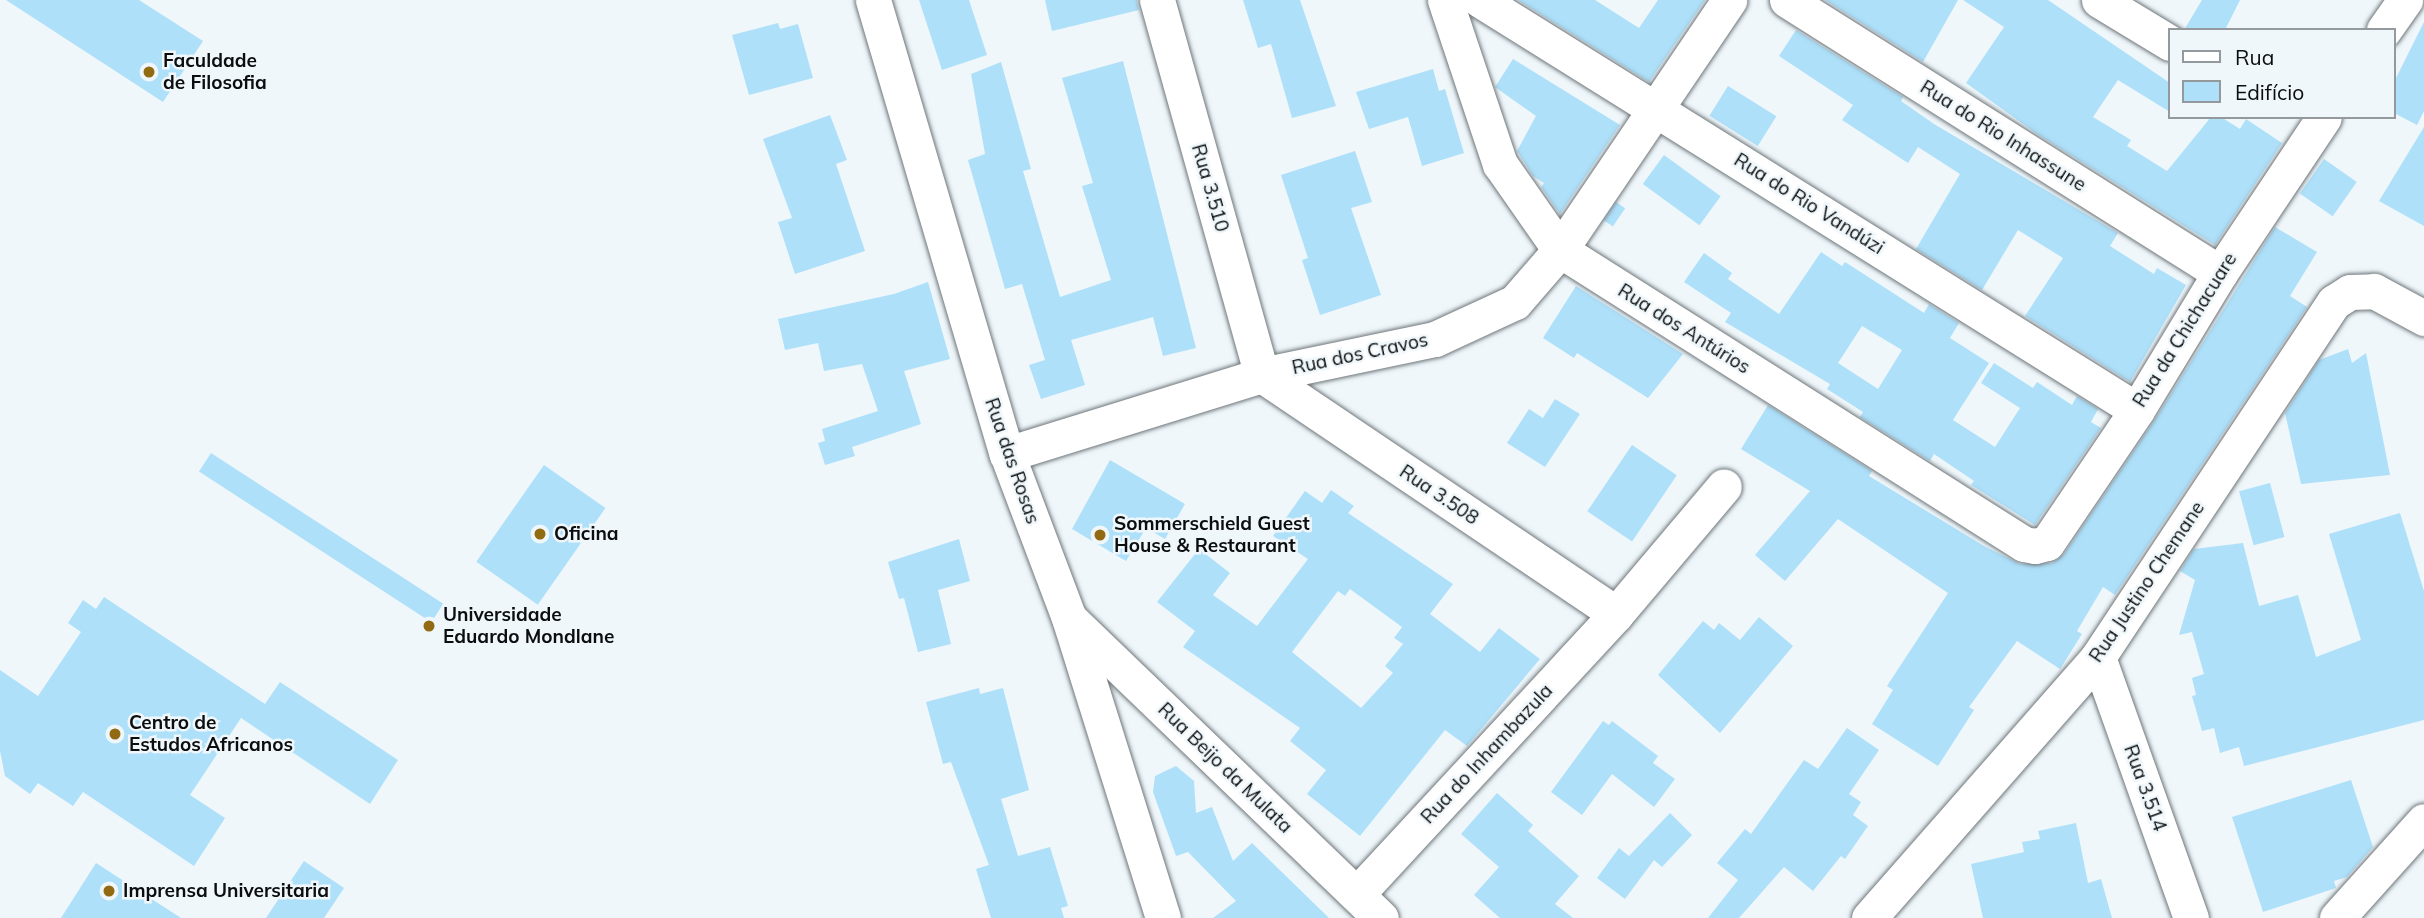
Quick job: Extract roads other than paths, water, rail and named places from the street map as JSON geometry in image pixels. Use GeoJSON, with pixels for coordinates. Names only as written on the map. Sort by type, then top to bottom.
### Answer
{"type":"FeatureCollection","features":[{"type":"Feature","properties":{"kind":"street","name":"Rua das Rosas"},"geometry":{"type":"LineString","coordinates":[[873,0],[1007,454],[1069,618],[1163,918]]}},
{"type":"Feature","properties":{"kind":"street","name":"Rua 3.510"},"geometry":{"type":"LineString","coordinates":[[1157,0],[1262,375]]}},
{"type":"Feature","properties":{"kind":"street","name":"Rua dos Antúrios"},"geometry":{"type":"LineString","coordinates":[[1445,0],[1500,164],[1560,250],[2024,544],[2047,543]]}},
{"type":"Feature","properties":{"kind":"street","name":"Rua do Rio Vandúzi"},"geometry":{"type":"LineString","coordinates":[[1480,0],[2137,410]]}},
{"type":"Feature","properties":{"kind":"street","name":"Rua dos Cravos"},"geometry":{"type":"LineString","coordinates":[[1007,454],[1262,375],[1435,339],[1515,302],[1560,250],[1729,0]]}},
{"type":"Feature","properties":{"kind":"street","name":"Rua do Rio Inhassune"},"geometry":{"type":"LineString","coordinates":[[1787,0],[2220,273]]}},
{"type":"Feature","properties":{"kind":"street"},"geometry":{"type":"LineString","coordinates":[[2099,0],[2168,42]]}},
{"type":"Feature","properties":{"kind":"street"},"geometry":{"type":"LineString","coordinates":[[2385,28],[2405,0]]}},
{"type":"Feature","properties":{"kind":"street","name":"Rua da Chichacuare"},"geometry":{"type":"LineString","coordinates":[[2047,543],[2137,410],[2310,122]]}},
{"type":"Feature","properties":{"kind":"street","name":"Rua Justino Chemane"},"geometry":{"type":"LineString","coordinates":[[1869,918],[2098,657],[2334,302],[2350,292],[2374,291],[2424,318]]}},
{"type":"Feature","properties":{"kind":"street","name":"Rua 3.508"},"geometry":{"type":"LineString","coordinates":[[1262,375],[1616,614]]}},
{"type":"Feature","properties":{"kind":"street","name":"Rua do Inhambazula"},"geometry":{"type":"LineString","coordinates":[[1357,894],[1616,614],[1724,486]]}},
{"type":"Feature","properties":{"kind":"street","name":"Rua Beijo da Mulata"},"geometry":{"type":"LineString","coordinates":[[1069,618],[1381,918]]}},
{"type":"Feature","properties":{"kind":"street","name":"Rua 3.514"},"geometry":{"type":"LineString","coordinates":[[2098,657],[2191,918]]}},
{"type":"Feature","properties":{"kind":"street"},"geometry":{"type":"LineString","coordinates":[[2337,918],[2424,821]]}},
{"type":"Feature","properties":{"kind":"place","name":"Faculdade de Filosofia"},"geometry":{"type":"Point","coordinates":[149,72]}},
{"type":"Feature","properties":{"kind":"place","name":"Oficina"},"geometry":{"type":"Point","coordinates":[540,534]}},
{"type":"Feature","properties":{"kind":"place","name":"Sommerschield Guest House & Restaurant"},"geometry":{"type":"Point","coordinates":[1100,535]}},
{"type":"Feature","properties":{"kind":"place","name":"Universidade Eduardo Mondlane"},"geometry":{"type":"Point","coordinates":[429,626]}},
{"type":"Feature","properties":{"kind":"place","name":"Centro de Estudos Africanos"},"geometry":{"type":"Point","coordinates":[115,734]}},
{"type":"Feature","properties":{"kind":"place","name":"Imprensa Universitaria"},"geometry":{"type":"Point","coordinates":[109,891]}}]}
